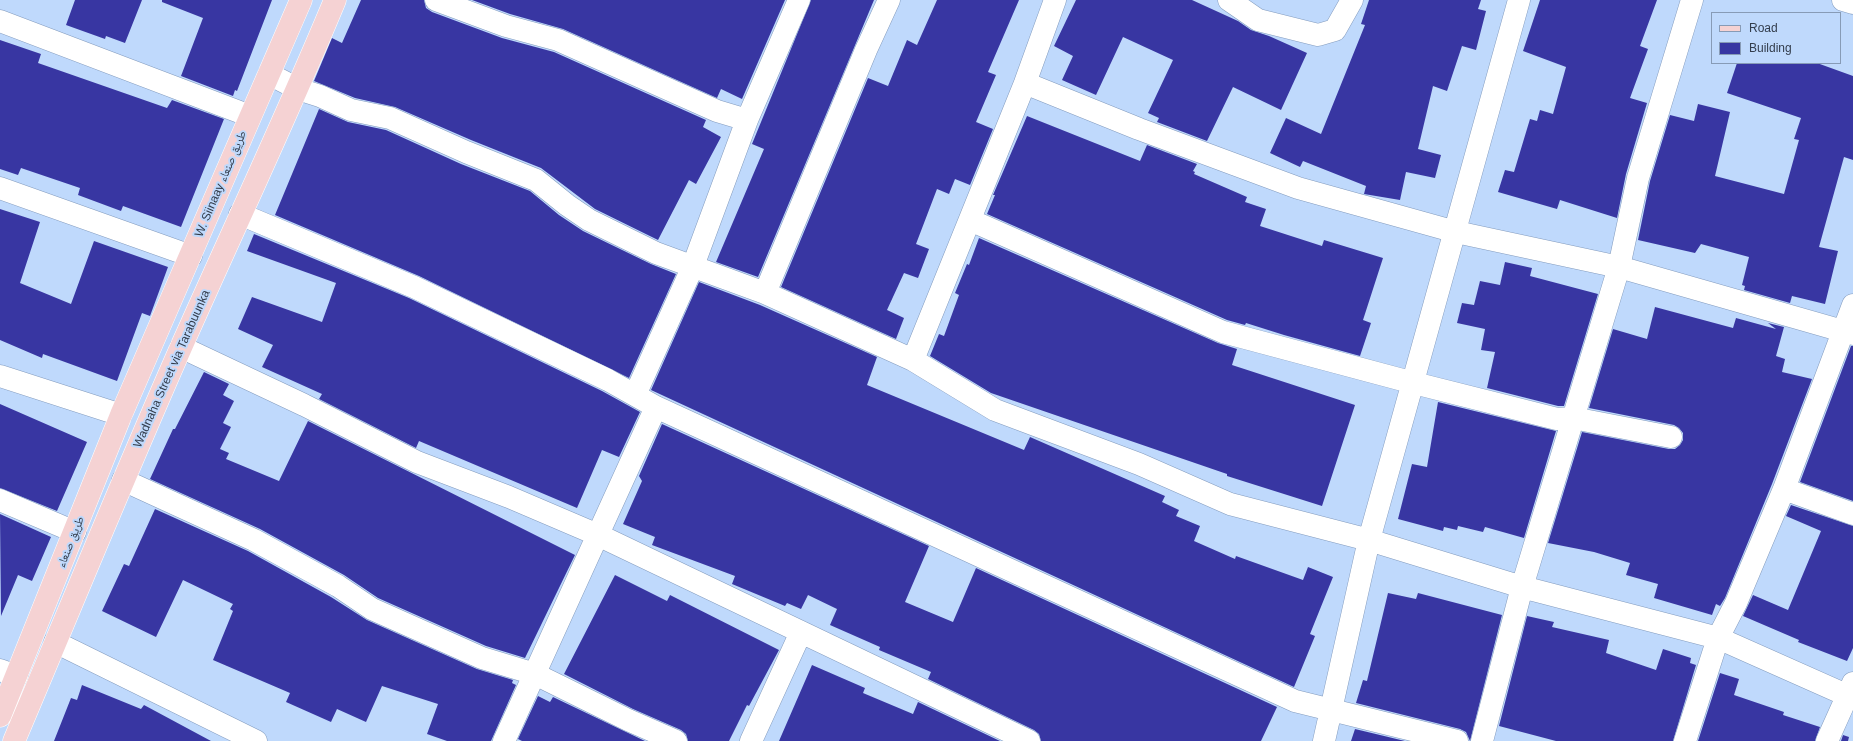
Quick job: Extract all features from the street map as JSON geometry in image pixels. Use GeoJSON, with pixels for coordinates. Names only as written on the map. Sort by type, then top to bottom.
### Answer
{"type":"FeatureCollection","features":[{"type":"Feature","properties":{"kind":"main road","name":"W. Siinaay طريق صنعاء"},"geometry":{"type":"LineString","coordinates":[[142,369],[301,0]]}},
{"type":"Feature","properties":{"kind":"main road","name":"Wadnaha Street via Tarabuunka"},"geometry":{"type":"LineString","coordinates":[[14,741],[123,480],[240,214],[298,89],[335,0]]}},
{"type":"Feature","properties":{"kind":"main road","name":"طريق صنعاء"},"geometry":{"type":"LineString","coordinates":[[0,716],[8,673],[75,532],[121,415],[142,369]]}},
{"type":"Feature","properties":{"kind":"street"},"geometry":{"type":"LineString","coordinates":[[436,0],[506,26],[558,40],[717,111],[747,120]]}},
{"type":"Feature","properties":{"kind":"street"},"geometry":{"type":"LineString","coordinates":[[766,293],[863,57],[889,0]]}},
{"type":"Feature","properties":{"kind":"street"},"geometry":{"type":"LineString","coordinates":[[913,360],[1025,82],[1055,0]]}},
{"type":"Feature","properties":{"kind":"street"},"geometry":{"type":"LineString","coordinates":[[1229,0],[1258,20],[1318,35],[1334,30],[1352,0]]}},
{"type":"Feature","properties":{"kind":"street"},"geometry":{"type":"LineString","coordinates":[[1324,741],[1369,540],[1456,232],[1519,0]]}},
{"type":"Feature","properties":{"kind":"street"},"geometry":{"type":"LineString","coordinates":[[1482,741],[1522,587],[1618,267],[1638,178],[1692,0]]}},
{"type":"Feature","properties":{"kind":"street"},"geometry":{"type":"LineString","coordinates":[[635,395],[693,266],[747,120],[796,1]]}},
{"type":"Feature","properties":{"kind":"street"},"geometry":{"type":"LineString","coordinates":[[0,21],[250,116]]}},
{"type":"Feature","properties":{"kind":"street"},"geometry":{"type":"LineString","coordinates":[[269,74],[298,89],[320,96],[351,110],[390,118],[466,152],[536,180],[567,206],[589,220],[656,253],[766,293],[913,360],[995,410],[1139,464],[1230,504],[1369,540],[1522,587],[1718,638],[1852,692],[1827,741]]}},
{"type":"Feature","properties":{"kind":"street"},"geometry":{"type":"LineString","coordinates":[[1025,82],[1139,129],[1298,188],[1456,232],[1618,267],[1849,333]]}},
{"type":"Feature","properties":{"kind":"street"},"geometry":{"type":"LineString","coordinates":[[0,188],[191,256]]}},
{"type":"Feature","properties":{"kind":"street"},"geometry":{"type":"LineString","coordinates":[[240,214],[414,287],[608,380],[656,407],[1295,700],[1457,741]]}},
{"type":"Feature","properties":{"kind":"street"},"geometry":{"type":"LineString","coordinates":[[970,220],[1223,332],[1414,383],[1557,419],[1573,418],[1671,437]]}},
{"type":"Feature","properties":{"kind":"street"},"geometry":{"type":"LineString","coordinates":[[1685,741],[1718,638],[1736,603],[1849,333],[1853,306]]}},
{"type":"Feature","properties":{"kind":"street"},"geometry":{"type":"LineString","coordinates":[[181,347],[304,405],[417,462],[509,497],[598,535],[1029,741]]}},
{"type":"Feature","properties":{"kind":"street"},"geometry":{"type":"LineString","coordinates":[[0,376],[121,415]]}},
{"type":"Feature","properties":{"kind":"street"},"geometry":{"type":"LineString","coordinates":[[504,741],[656,407]]}},
{"type":"Feature","properties":{"kind":"street"},"geometry":{"type":"LineString","coordinates":[[123,480],[254,540],[338,586],[372,609],[482,658],[535,674],[676,741]]}},
{"type":"Feature","properties":{"kind":"street"},"geometry":{"type":"LineString","coordinates":[[1784,489],[1853,514]]}},
{"type":"Feature","properties":{"kind":"street"},"geometry":{"type":"LineString","coordinates":[[0,500],[75,532]]}},
{"type":"Feature","properties":{"kind":"street"},"geometry":{"type":"LineString","coordinates":[[751,741],[801,632]]}},
{"type":"Feature","properties":{"kind":"street"},"geometry":{"type":"LineString","coordinates":[[56,642],[256,741]]}},
{"type":"Feature","properties":{"kind":"building"},"geometry":{"type":"Polygon","coordinates":[[[75,0],[142,0],[125,43],[106,36],[105,39],[66,25],[75,0]]]}},
{"type":"Feature","properties":{"kind":"building"},"geometry":{"type":"Polygon","coordinates":[[[162,0],[272,0],[237,91],[235,90],[233,96],[181,76],[203,18],[162,2],[162,0]]]}},
{"type":"Feature","properties":{"kind":"building"},"geometry":{"type":"Polygon","coordinates":[[[361,0],[424,0],[426,8],[432,12],[502,38],[554,52],[706,120],[703,127],[721,137],[696,184],[689,180],[658,240],[595,209],[541,168],[395,107],[355,98],[314,81],[332,38],[342,43],[361,0]]]}},
{"type":"Feature","properties":{"kind":"building"},"geometry":{"type":"Polygon","coordinates":[[[472,0],[785,0],[742,99],[721,89],[717,98],[563,29],[510,14],[472,0]]]}},
{"type":"Feature","properties":{"kind":"building"},"geometry":{"type":"Polygon","coordinates":[[[811,0],[874,0],[758,277],[716,262],[764,149],[752,144],[811,0]]]}},
{"type":"Feature","properties":{"kind":"building"},"geometry":{"type":"Polygon","coordinates":[[[937,0],[1019,0],[988,72],[996,75],[976,122],[993,129],[970,185],[955,179],[949,194],[937,189],[916,244],[929,249],[918,278],[904,273],[887,310],[904,318],[896,339],[781,287],[868,78],[888,86],[907,40],[917,45],[937,0]]]}},
{"type":"Feature","properties":{"kind":"building"},"geometry":{"type":"Polygon","coordinates":[[[1076,0],[1192,0],[1238,21],[1251,30],[1269,36],[1307,53],[1281,110],[1233,87],[1207,141],[1157,122],[1159,118],[1148,113],[1173,60],[1123,37],[1096,95],[1062,80],[1073,56],[1054,46],[1076,0]]]}},
{"type":"Feature","properties":{"kind":"building"},"geometry":{"type":"Polygon","coordinates":[[[1369,0],[1481,0],[1478,9],[1486,11],[1476,50],[1462,46],[1447,91],[1433,86],[1418,149],[1441,155],[1435,178],[1406,172],[1400,200],[1364,194],[1366,186],[1303,161],[1300,167],[1270,153],[1286,118],[1321,134],[1365,25],[1361,24],[1369,0]]]}},
{"type":"Feature","properties":{"kind":"building"},"geometry":{"type":"Polygon","coordinates":[[[1540,0],[1657,0],[1640,46],[1648,49],[1630,98],[1647,103],[1626,174],[1617,218],[1560,200],[1557,209],[1498,192],[1505,170],[1514,172],[1530,119],[1537,121],[1540,110],[1553,114],[1566,67],[1523,51],[1540,0]]]}},
{"type":"Feature","properties":{"kind":"building"},"geometry":{"type":"Polygon","coordinates":[[[0,40],[41,54],[38,63],[167,108],[172,100],[224,119],[181,227],[123,206],[121,211],[78,195],[80,188],[21,168],[18,175],[0,169],[0,40]]]}},
{"type":"Feature","properties":{"kind":"building"},"geometry":{"type":"Polygon","coordinates":[[[1737,64],[1820,64],[1853,76],[1853,160],[1844,157],[1819,247],[1838,251],[1825,304],[1792,296],[1790,303],[1744,290],[1745,286],[1742,285],[1749,257],[1701,244],[1695,253],[1638,240],[1650,181],[1670,115],[1694,121],[1698,104],[1730,112],[1715,176],[1784,194],[1799,140],[1794,139],[1801,118],[1727,93],[1737,64]]]}},
{"type":"Feature","properties":{"kind":"building"},"geometry":{"type":"Polygon","coordinates":[[[319,109],[348,122],[386,130],[461,164],[530,191],[559,215],[583,231],[651,264],[676,274],[629,378],[419,276],[275,215],[319,109]]]}},
{"type":"Feature","properties":{"kind":"building"},"geometry":{"type":"Polygon","coordinates":[[[1027,116],[1140,161],[1147,145],[1197,164],[1193,171],[1195,172],[1194,174],[1247,197],[1245,202],[1266,209],[1260,226],[1322,246],[1324,240],[1383,258],[1363,320],[1371,323],[1360,356],[1246,323],[1245,325],[1227,320],[987,214],[995,195],[993,195],[1027,116]]]}},
{"type":"Feature","properties":{"kind":"building"},"geometry":{"type":"Polygon","coordinates":[[[0,209],[40,222],[20,283],[71,304],[94,241],[168,267],[150,316],[142,313],[117,381],[43,354],[42,358],[0,340],[0,209]]]}},
{"type":"Feature","properties":{"kind":"building"},"geometry":{"type":"Polygon","coordinates":[[[254,234],[409,298],[602,391],[640,412],[619,457],[602,450],[577,508],[419,441],[416,448],[319,399],[322,394],[262,367],[273,345],[238,329],[252,297],[322,322],[336,283],[247,251],[254,234]]]}},
{"type":"Feature","properties":{"kind":"building"},"geometry":{"type":"Polygon","coordinates":[[[979,238],[1218,343],[1237,349],[1232,365],[1355,405],[1322,506],[1227,476],[1227,474],[991,393],[930,356],[939,334],[944,336],[959,295],[955,293],[967,264],[969,265],[979,238]]]}},
{"type":"Feature","properties":{"kind":"building"},"geometry":{"type":"Polygon","coordinates":[[[1505,262],[1532,268],[1530,276],[1598,294],[1564,406],[1558,406],[1487,388],[1495,352],[1481,350],[1485,329],[1457,323],[1462,303],[1474,305],[1480,281],[1500,285],[1505,262]]]}},
{"type":"Feature","properties":{"kind":"building"},"geometry":{"type":"Polygon","coordinates":[[[699,282],[760,305],[877,357],[867,385],[1024,450],[1030,437],[1165,496],[1162,502],[1179,510],[1176,516],[1200,526],[1194,541],[1235,559],[1236,556],[1303,580],[1308,567],[1333,577],[1310,634],[1315,636],[1294,687],[651,390],[699,282]]]}},
{"type":"Feature","properties":{"kind":"building"},"geometry":{"type":"Polygon","coordinates":[[[1655,307],[1733,328],[1736,318],[1776,329],[1768,323],[1784,327],[1776,356],[1785,359],[1782,372],[1812,379],[1772,484],[1725,598],[1720,606],[1716,604],[1712,615],[1654,598],[1658,584],[1626,575],[1630,563],[1594,552],[1548,543],[1582,432],[1669,449],[1675,449],[1683,440],[1683,433],[1674,425],[1589,408],[1613,329],[1647,339],[1655,307]]]}},
{"type":"Feature","properties":{"kind":"building"},"geometry":{"type":"Polygon","coordinates":[[[1851,346],[1853,346],[1853,501],[1800,482],[1851,346]]]}},
{"type":"Feature","properties":{"kind":"building"},"geometry":{"type":"Polygon","coordinates":[[[204,372],[229,384],[223,395],[234,401],[223,423],[231,427],[220,449],[229,453],[226,459],[279,481],[308,421],[575,555],[525,658],[486,646],[378,598],[344,575],[260,529],[150,479],[173,429],[175,429],[204,372]]]}},
{"type":"Feature","properties":{"kind":"building"},"geometry":{"type":"Polygon","coordinates":[[[1438,402],[1556,431],[1524,538],[1485,527],[1483,532],[1458,526],[1457,530],[1444,527],[1443,531],[1398,519],[1412,464],[1427,467],[1438,402]]]}},
{"type":"Feature","properties":{"kind":"building"},"geometry":{"type":"Polygon","coordinates":[[[0,404],[87,442],[57,511],[0,488],[0,404]]]}},
{"type":"Feature","properties":{"kind":"building"},"geometry":{"type":"Polygon","coordinates":[[[662,424],[929,546],[905,602],[953,622],[976,568],[1277,707],[1261,741],[1041,741],[1039,734],[1034,730],[928,679],[931,672],[879,650],[880,647],[830,625],[837,609],[808,595],[801,609],[787,603],[785,606],[732,584],[735,576],[652,545],[655,537],[623,524],[642,481],[639,476],[662,424]]]}},
{"type":"Feature","properties":{"kind":"building"},"geometry":{"type":"Polygon","coordinates":[[[1791,505],[1853,526],[1853,648],[1847,661],[1798,642],[1799,640],[1743,616],[1753,595],[1788,610],[1821,531],[1786,516],[1791,505]]]}},
{"type":"Feature","properties":{"kind":"building"},"geometry":{"type":"Polygon","coordinates":[[[155,509],[248,551],[331,597],[367,620],[477,669],[513,680],[512,683],[516,685],[491,741],[447,741],[427,734],[438,704],[382,686],[366,722],[337,709],[331,722],[286,702],[290,693],[213,660],[233,611],[230,609],[233,604],[183,580],[156,637],[102,611],[124,564],[129,566],[155,509]]]}},
{"type":"Feature","properties":{"kind":"building"},"geometry":{"type":"Polygon","coordinates":[[[0,514],[51,537],[32,581],[18,575],[1,616],[0,514]]]}},
{"type":"Feature","properties":{"kind":"building"},"geometry":{"type":"Polygon","coordinates":[[[615,575],[667,601],[670,595],[779,650],[749,706],[747,705],[729,741],[688,741],[686,734],[681,730],[633,709],[564,674],[615,575]]]}},
{"type":"Feature","properties":{"kind":"building"},"geometry":{"type":"Polygon","coordinates":[[[1388,593],[1416,599],[1418,593],[1502,615],[1470,741],[1466,732],[1460,729],[1356,703],[1363,680],[1367,681],[1388,593]]]}},
{"type":"Feature","properties":{"kind":"building"},"geometry":{"type":"Polygon","coordinates":[[[1527,616],[1554,622],[1552,627],[1609,640],[1606,653],[1656,670],[1663,649],[1691,658],[1690,663],[1696,665],[1673,741],[1556,741],[1499,726],[1527,616]]]}},
{"type":"Feature","properties":{"kind":"building"},"geometry":{"type":"Polygon","coordinates":[[[812,665],[865,688],[863,693],[913,714],[918,702],[1000,741],[779,741],[812,665]]]}},
{"type":"Feature","properties":{"kind":"building"},"geometry":{"type":"Polygon","coordinates":[[[1720,673],[1739,679],[1734,695],[1784,712],[1783,715],[1820,727],[1815,741],[1698,741],[1720,673]]]}},
{"type":"Feature","properties":{"kind":"building"},"geometry":{"type":"Polygon","coordinates":[[[82,685],[141,709],[144,705],[211,741],[54,741],[71,698],[77,700],[82,685]]]}},
{"type":"Feature","properties":{"kind":"building"},"geometry":{"type":"Polygon","coordinates":[[[538,696],[550,702],[553,697],[645,741],[522,741],[518,739],[538,696]]]}},
{"type":"Feature","properties":{"kind":"building"},"geometry":{"type":"Polygon","coordinates":[[[1355,729],[1405,741],[1351,741],[1355,729]]]}},
{"type":"Feature","properties":{"kind":"building"},"geometry":{"type":"Polygon","coordinates":[[[1843,735],[1849,737],[1848,741],[1841,741],[1843,735]]]}}]}
